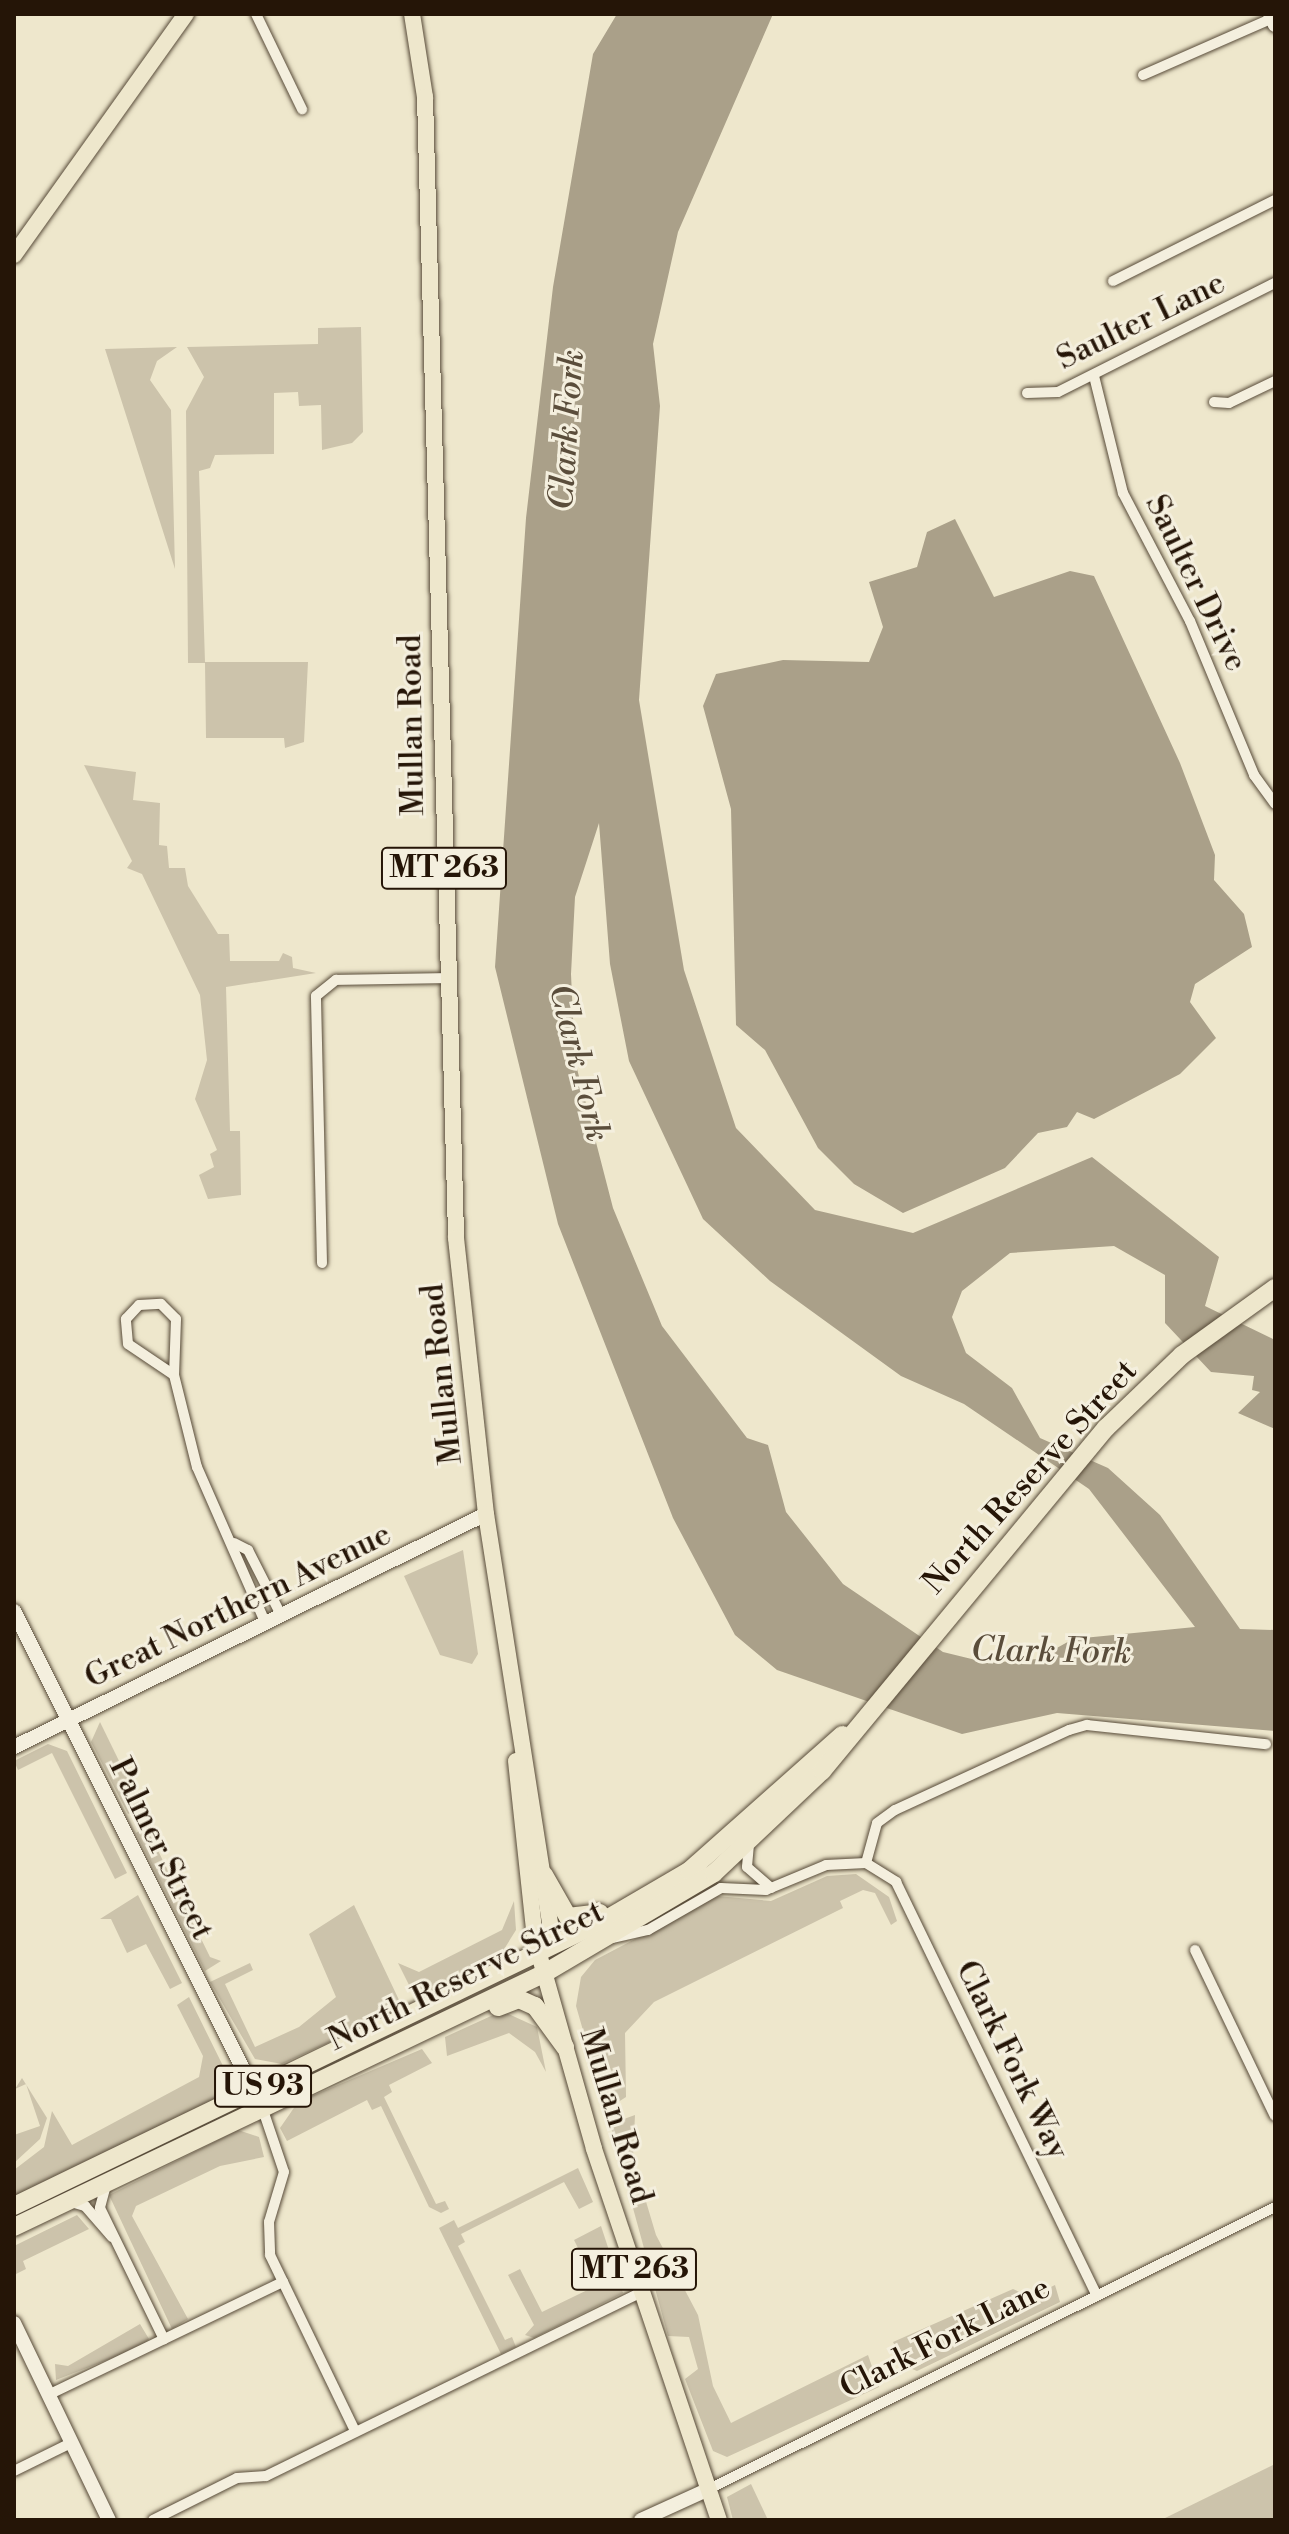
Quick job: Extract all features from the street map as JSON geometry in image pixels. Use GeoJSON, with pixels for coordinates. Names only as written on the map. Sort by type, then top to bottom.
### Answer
{"type":"FeatureCollection","features":[{"type":"Feature","properties":{"kind":"highway","name":"North Reserve Street"},"geometry":{"type":"LineString","coordinates":[[14,2227],[263,2110],[613,1938],[749,1844],[822,1771],[851,1728],[1106,1428],[1141,1392],[1267,1292]]}},
{"type":"Feature","properties":{"kind":"highway","name":"North Reserve Street"},"geometry":{"type":"LineString","coordinates":[[14,2206],[541,1953],[689,1871],[851,1728]]}},
{"type":"Feature","properties":{"kind":"highway"},"geometry":{"type":"LineString","coordinates":[[544,1875],[556,1905],[582,1919],[689,1871]]}},
{"type":"Feature","properties":{"kind":"highway"},"geometry":{"type":"LineString","coordinates":[[304,2089],[352,2076],[519,1999],[542,2012],[565,2047]]}},
{"type":"Feature","properties":{"kind":"main road","name":"Mullan Road"},"geometry":{"type":"LineString","coordinates":[[412,14],[425,97],[446,978],[456,1238],[486,1514],[551,1928],[541,1953]]}},
{"type":"Feature","properties":{"kind":"main road"},"geometry":{"type":"LineString","coordinates":[[14,255],[185,15]]}},
{"type":"Feature","properties":{"kind":"main road","name":"Mullan Road"},"geometry":{"type":"LineString","coordinates":[[516,1719],[521,1818],[545,1973],[641,2292],[719,2520]]}},
{"type":"Feature","properties":{"kind":"street"},"geometry":{"type":"LineString","coordinates":[[256,14],[302,109]]}},
{"type":"Feature","properties":{"kind":"street"},"geometry":{"type":"LineString","coordinates":[[1143,75],[1273,19]]}},
{"type":"Feature","properties":{"kind":"street"},"geometry":{"type":"LineString","coordinates":[[1113,281],[1275,200]]}},
{"type":"Feature","properties":{"kind":"street","name":"Saulter Lane"},"geometry":{"type":"LineString","coordinates":[[1027,393],[1058,392],[1275,283]]}},
{"type":"Feature","properties":{"kind":"street","name":"Saulter Drive"},"geometry":{"type":"LineString","coordinates":[[1094,376],[1123,493],[1190,621],[1254,775],[1275,804]]}},
{"type":"Feature","properties":{"kind":"street"},"geometry":{"type":"LineString","coordinates":[[1214,402],[1229,403],[1275,381]]}},
{"type":"Feature","properties":{"kind":"street"},"geometry":{"type":"LineString","coordinates":[[322,1263],[316,996],[336,980],[446,978]]}},
{"type":"Feature","properties":{"kind":"street"},"geometry":{"type":"LineString","coordinates":[[174,1375],[128,1344],[126,1319],[139,1305],[161,1304],[176,1319],[174,1375],[197,1467],[234,1543],[234,1558],[265,1622]]}},
{"type":"Feature","properties":{"kind":"street","name":"Great Northern Avenue"},"geometry":{"type":"LineString","coordinates":[[14,1747],[486,1514]]}},
{"type":"Feature","properties":{"kind":"street"},"geometry":{"type":"LineString","coordinates":[[234,1543],[248,1550],[281,1615]]}},
{"type":"Feature","properties":{"kind":"street","name":"Palmer Street"},"geometry":{"type":"LineString","coordinates":[[14,1611],[263,2110]]}},
{"type":"Feature","properties":{"kind":"street"},"geometry":{"type":"LineString","coordinates":[[613,1938],[648,1930],[721,1888],[773,1889],[826,1865],[866,1863],[877,1823],[895,1810],[1069,1730],[1087,1725],[1266,1744]]}},
{"type":"Feature","properties":{"kind":"street"},"geometry":{"type":"LineString","coordinates":[[749,1844],[747,1867],[773,1889]]}},
{"type":"Feature","properties":{"kind":"street","name":"Clark Fork Way"},"geometry":{"type":"LineString","coordinates":[[866,1863],[896,1882],[1096,2294]]}},
{"type":"Feature","properties":{"kind":"street"},"geometry":{"type":"LineString","coordinates":[[1195,1950],[1275,2116]]}},
{"type":"Feature","properties":{"kind":"street"},"geometry":{"type":"LineString","coordinates":[[263,2110],[284,2172],[268,2235],[283,2282],[355,2431]]}},
{"type":"Feature","properties":{"kind":"street"},"geometry":{"type":"LineString","coordinates":[[107,2184],[100,2208],[164,2339]]}},
{"type":"Feature","properties":{"kind":"street"},"geometry":{"type":"LineString","coordinates":[[68,2202],[85,2206],[116,2241]]}},
{"type":"Feature","properties":{"kind":"street","name":"Clark Fork Lane"},"geometry":{"type":"LineString","coordinates":[[641,2520],[1275,2207]]}},
{"type":"Feature","properties":{"kind":"street"},"geometry":{"type":"LineString","coordinates":[[48,2395],[283,2282]]}},
{"type":"Feature","properties":{"kind":"street"},"geometry":{"type":"LineString","coordinates":[[153,2520],[355,2431],[641,2292]]}},
{"type":"Feature","properties":{"kind":"street"},"geometry":{"type":"LineString","coordinates":[[14,2323],[109,2520]]}},
{"type":"Feature","properties":{"kind":"street"},"geometry":{"type":"LineString","coordinates":[[14,2471],[71,2443]]}},
{"type":"Feature","properties":{"kind":"shaded area"},"geometry":{"type":"Polygon","coordinates":[[[361,327],[363,432],[352,443],[322,450],[321,405],[299,406],[298,392],[274,393],[274,454],[215,455],[210,468],[199,471],[205,662],[308,662],[304,742],[285,748],[284,738],[206,738],[205,663],[188,663],[186,411],[204,377],[187,347],[318,344],[318,328],[361,327]]]}},
{"type":"Feature","properties":{"kind":"shaded area"},"geometry":{"type":"Polygon","coordinates":[[[177,347],[157,361],[150,380],[171,410],[175,569],[105,349],[177,347]]]}},
{"type":"Feature","properties":{"kind":"shaded area"},"geometry":{"type":"Polygon","coordinates":[[[84,765],[136,772],[133,800],[160,803],[159,845],[167,846],[169,868],[185,868],[188,886],[218,934],[229,934],[230,961],[279,961],[283,953],[292,957],[293,968],[316,973],[226,987],[230,1131],[240,1131],[241,1195],[208,1199],[199,1175],[214,1167],[210,1154],[217,1150],[195,1099],[207,1060],[200,995],[142,874],[127,868],[132,861],[84,765]]]}},
{"type":"Feature","properties":{"kind":"shaded area"},"geometry":{"type":"Polygon","coordinates":[[[463,1550],[478,1654],[472,1664],[440,1655],[404,1576],[463,1550]]]}},
{"type":"Feature","properties":{"kind":"shaded area"},"geometry":{"type":"Polygon","coordinates":[[[100,1722],[142,1808],[128,1814],[91,1742],[100,1722]]]}},
{"type":"Feature","properties":{"kind":"shaded area"},"geometry":{"type":"Polygon","coordinates":[[[48,1744],[67,1751],[127,1873],[115,1879],[52,1753],[18,1770],[14,1761],[48,1744]]]}},
{"type":"Feature","properties":{"kind":"shaded area"},"geometry":{"type":"Polygon","coordinates":[[[146,1826],[210,1957],[221,1961],[205,1971],[136,1833],[146,1826]]]}},
{"type":"Feature","properties":{"kind":"shaded area"},"geometry":{"type":"Polygon","coordinates":[[[856,1874],[889,1897],[897,1921],[891,1925],[875,1893],[863,1890],[840,1901],[843,1908],[654,2002],[625,2033],[626,2097],[606,2110],[576,2006],[581,1977],[595,1960],[717,1896],[771,1901],[827,1876],[856,1874]]]}},
{"type":"Feature","properties":{"kind":"shaded area"},"geometry":{"type":"Polygon","coordinates":[[[138,1895],[182,1983],[170,1989],[146,1944],[127,1953],[111,1919],[100,1919],[138,1895]]]}},
{"type":"Feature","properties":{"kind":"shaded area"},"geometry":{"type":"Polygon","coordinates":[[[514,1901],[516,1930],[493,1967],[426,2000],[414,1995],[398,1963],[419,1972],[502,1930],[514,1901]]]}},
{"type":"Feature","properties":{"kind":"shaded area"},"geometry":{"type":"Polygon","coordinates":[[[354,1905],[399,2000],[395,2012],[282,2064],[255,2059],[210,1982],[250,1963],[253,1970],[225,1984],[255,2047],[299,2027],[336,1997],[309,1934],[354,1905]]]}},
{"type":"Feature","properties":{"kind":"shaded area"},"geometry":{"type":"Polygon","coordinates":[[[189,1997],[226,2072],[216,2101],[14,2198],[14,2170],[44,2147],[52,2111],[72,2145],[199,2077],[203,2056],[177,2005],[189,1997]]]}},
{"type":"Feature","properties":{"kind":"shaded area"},"geometry":{"type":"Polygon","coordinates":[[[502,2011],[537,2027],[546,2072],[535,2052],[509,2033],[447,2056],[445,2037],[502,2011]]]}},
{"type":"Feature","properties":{"kind":"shaded area"},"geometry":{"type":"Polygon","coordinates":[[[422,2049],[432,2063],[389,2085],[392,2092],[384,2097],[436,2204],[445,2201],[449,2209],[441,2213],[429,2207],[381,2106],[372,2110],[367,2100],[287,2141],[280,2128],[298,2102],[422,2049]]]}},
{"type":"Feature","properties":{"kind":"shaded area"},"geometry":{"type":"Polygon","coordinates":[[[22,2078],[26,2084],[15,2089],[22,2078]]]}},
{"type":"Feature","properties":{"kind":"shaded area"},"geometry":{"type":"Polygon","coordinates":[[[26,2085],[47,2118],[40,2139],[14,2163],[14,2135],[40,2126],[26,2085]]]}},
{"type":"Feature","properties":{"kind":"shaded area"},"geometry":{"type":"Polygon","coordinates":[[[635,2115],[633,2158],[656,2235],[698,2315],[713,2386],[731,2423],[868,2355],[879,2387],[727,2457],[713,2451],[685,2379],[698,2369],[689,2337],[668,2336],[610,2124],[635,2115]]]}},
{"type":"Feature","properties":{"kind":"shaded area"},"geometry":{"type":"Polygon","coordinates":[[[238,2130],[259,2137],[264,2157],[220,2166],[136,2206],[132,2216],[188,2319],[172,2329],[109,2195],[238,2130]]]}},
{"type":"Feature","properties":{"kind":"shaded area"},"geometry":{"type":"Polygon","coordinates":[[[578,2168],[593,2202],[579,2209],[564,2182],[461,2234],[465,2242],[458,2246],[505,2340],[512,2337],[516,2347],[501,2354],[439,2228],[454,2220],[458,2228],[578,2168]]]}},
{"type":"Feature","properties":{"kind":"shaded area"},"geometry":{"type":"Polygon","coordinates":[[[77,2215],[89,2229],[23,2261],[26,2269],[14,2275],[14,2246],[77,2215]]]}},
{"type":"Feature","properties":{"kind":"shaded area"},"geometry":{"type":"Polygon","coordinates":[[[601,2226],[623,2293],[534,2338],[525,2335],[534,2325],[508,2275],[520,2269],[542,2312],[606,2281],[592,2252],[582,2256],[574,2240],[601,2226]]]}},
{"type":"Feature","properties":{"kind":"shaded area"},"geometry":{"type":"Polygon","coordinates":[[[1055,2285],[1060,2302],[917,2371],[905,2366],[893,2342],[1013,2289],[1030,2297],[1055,2285]]]}},
{"type":"Feature","properties":{"kind":"shaded area"},"geometry":{"type":"Polygon","coordinates":[[[140,2324],[149,2339],[143,2346],[56,2380],[55,2364],[68,2366],[140,2324]]]}},
{"type":"Feature","properties":{"kind":"shaded area"},"geometry":{"type":"Polygon","coordinates":[[[1275,2464],[1275,2520],[1161,2520],[1275,2464]]]}},
{"type":"Feature","properties":{"kind":"shaded area"},"geometry":{"type":"Polygon","coordinates":[[[751,2484],[768,2520],[733,2520],[727,2497],[751,2484]]]}},
{"type":"Feature","properties":{"kind":"water","name":"Clark Fork"},"geometry":{"type":"Polygon","coordinates":[[[617,14],[773,14],[678,232],[653,344],[660,406],[639,700],[684,970],[736,1128],[815,1210],[913,1233],[1092,1157],[1219,1257],[1205,1306],[1275,1340],[1275,1429],[1238,1413],[1260,1392],[1252,1390],[1254,1376],[1211,1372],[1165,1323],[1165,1275],[1114,1246],[1010,1253],[962,1291],[952,1317],[966,1353],[1012,1388],[1040,1438],[1108,1468],[1160,1515],[1240,1629],[1275,1630],[1275,1731],[1057,1713],[962,1734],[777,1670],[735,1635],[673,1518],[558,1224],[495,967],[526,518],[553,287],[593,54],[617,14]],[[599,823],[575,897],[571,974],[575,1061],[613,1208],[662,1326],[747,1438],[768,1445],[786,1512],[843,1584],[943,1652],[988,1663],[1037,1659],[1073,1639],[1195,1627],[1089,1489],[964,1404],[901,1376],[770,1281],[703,1219],[629,1061],[610,964],[599,823]]]}},
{"type":"Feature","properties":{"kind":"water"},"geometry":{"type":"Polygon","coordinates":[[[955,519],[994,597],[1070,571],[1094,576],[1180,763],[1215,855],[1214,880],[1244,914],[1252,947],[1195,984],[1190,1002],[1216,1038],[1180,1074],[1094,1119],[1077,1112],[1067,1127],[1038,1133],[1005,1168],[903,1213],[854,1184],[818,1148],[765,1050],[736,1025],[731,809],[703,706],[716,674],[783,660],[869,662],[883,627],[869,582],[917,567],[927,532],[955,519]]]}}]}
